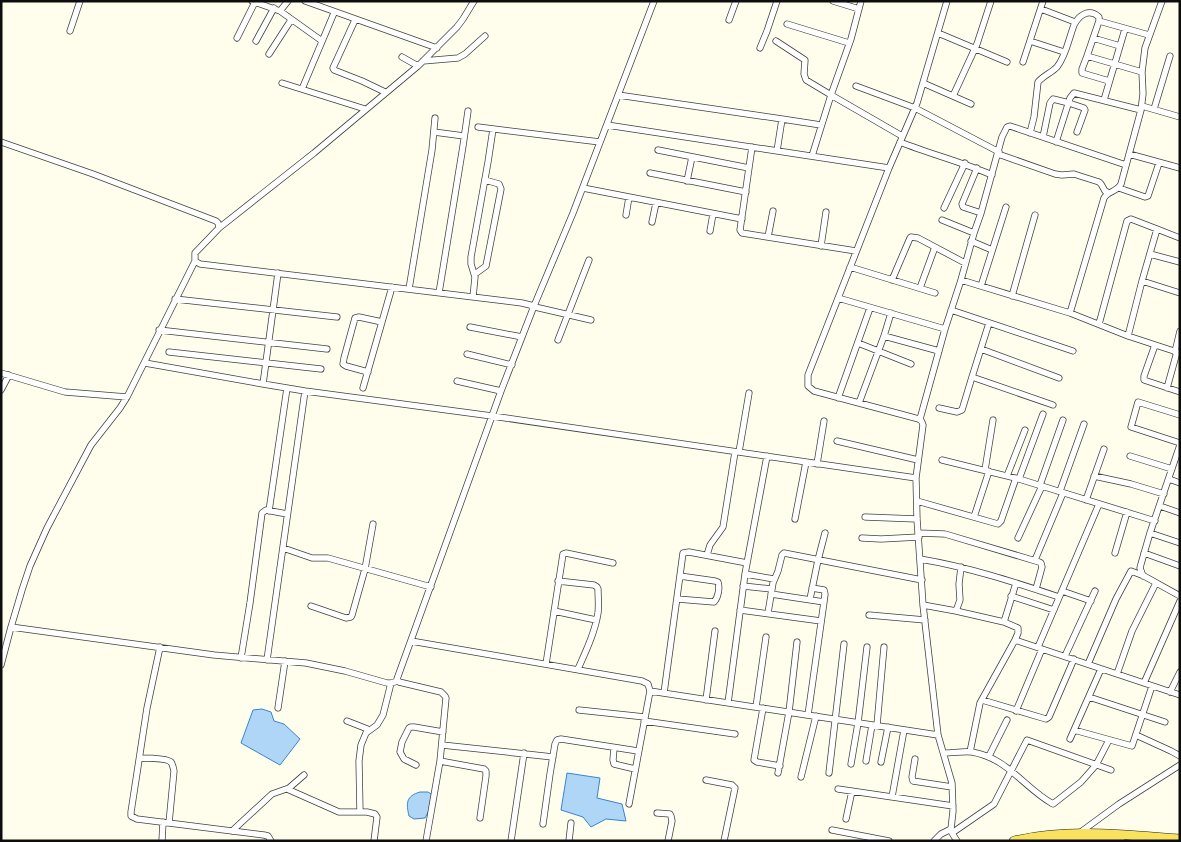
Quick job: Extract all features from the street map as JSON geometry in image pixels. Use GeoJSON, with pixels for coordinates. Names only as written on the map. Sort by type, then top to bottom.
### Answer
{"type":"FeatureCollection","features":[{"type":"Feature","properties":{"kind":"main road"},"geometry":{"type":"LineString","coordinates":[[1014,841],[1048,835],[1078,834],[1110,834],[1180,839]]}},
{"type":"Feature","properties":{"kind":"main road"},"geometry":{"type":"LineString","coordinates":[[1055,841],[1072,839],[1120,841]]}},
{"type":"Feature","properties":{"kind":"street"},"geometry":{"type":"LineString","coordinates":[[70,31],[80,1]]}},
{"type":"Feature","properties":{"kind":"street"},"geometry":{"type":"LineString","coordinates":[[256,41],[277,10],[288,1]]}},
{"type":"Feature","properties":{"kind":"street"},"geometry":{"type":"LineString","coordinates":[[305,1],[437,48]]}},
{"type":"Feature","properties":{"kind":"street"},"geometry":{"type":"LineString","coordinates":[[1,665],[10,627],[30,566],[47,528],[91,445],[127,397],[195,261],[195,253],[219,228],[314,153],[420,64],[463,19],[474,1]]}},
{"type":"Feature","properties":{"kind":"street"},"geometry":{"type":"LineString","coordinates":[[398,681],[501,391],[583,188],[654,1]]}},
{"type":"Feature","properties":{"kind":"street"},"geometry":{"type":"LineString","coordinates":[[729,20],[736,1]]}},
{"type":"Feature","properties":{"kind":"street"},"geometry":{"type":"LineString","coordinates":[[760,48],[768,31],[777,1]]}},
{"type":"Feature","properties":{"kind":"street"},"geometry":{"type":"LineString","coordinates":[[833,1],[859,9]]}},
{"type":"Feature","properties":{"kind":"street"},"geometry":{"type":"LineString","coordinates":[[812,156],[861,1]]}},
{"type":"Feature","properties":{"kind":"street"},"geometry":{"type":"LineString","coordinates":[[920,419],[814,391],[808,386],[807,381],[856,251],[915,108],[947,1]]}},
{"type":"Feature","properties":{"kind":"street"},"geometry":{"type":"LineString","coordinates":[[953,96],[975,48],[991,1]]}},
{"type":"Feature","properties":{"kind":"street"},"geometry":{"type":"LineString","coordinates":[[1023,62],[1043,1]]}},
{"type":"Feature","properties":{"kind":"street"},"geometry":{"type":"LineString","coordinates":[[1070,313],[1104,198],[1109,192],[1119,188],[1126,165],[1144,94],[1142,72],[1145,48],[1162,1]]}},
{"type":"Feature","properties":{"kind":"street"},"geometry":{"type":"LineString","coordinates":[[237,38],[254,2],[264,3],[277,10],[322,41]]}},
{"type":"Feature","properties":{"kind":"street"},"geometry":{"type":"LineString","coordinates":[[1041,9],[1075,22]]}},
{"type":"Feature","properties":{"kind":"street"},"geometry":{"type":"LineString","coordinates":[[302,89],[334,12]]}},
{"type":"Feature","properties":{"kind":"street"},"geometry":{"type":"LineString","coordinates":[[1030,133],[1038,82],[1058,66],[1075,22],[1081,15],[1089,12],[1097,15],[1099,21],[1082,69],[1082,74],[1109,81]]}},
{"type":"Feature","properties":{"kind":"street"},"geometry":{"type":"LineString","coordinates":[[269,54],[292,20]]}},
{"type":"Feature","properties":{"kind":"street"},"geometry":{"type":"LineString","coordinates":[[355,20],[333,68],[385,92]]}},
{"type":"Feature","properties":{"kind":"street"},"geometry":{"type":"LineString","coordinates":[[1099,21],[1149,35]]}},
{"type":"Feature","properties":{"kind":"street"},"geometry":{"type":"LineString","coordinates":[[787,24],[849,42]]}},
{"type":"Feature","properties":{"kind":"street"},"geometry":{"type":"LineString","coordinates":[[1104,100],[1125,28]]}},
{"type":"Feature","properties":{"kind":"street"},"geometry":{"type":"LineString","coordinates":[[938,33],[1007,62]]}},
{"type":"Feature","properties":{"kind":"street"},"geometry":{"type":"LineString","coordinates":[[402,57],[420,64],[462,57],[485,36]]}},
{"type":"Feature","properties":{"kind":"street"},"geometry":{"type":"LineString","coordinates":[[1093,38],[1120,46]]}},
{"type":"Feature","properties":{"kind":"street"},"geometry":{"type":"LineString","coordinates":[[776,41],[805,60],[804,74],[806,80],[901,139],[934,155],[965,163],[992,175]]}},
{"type":"Feature","properties":{"kind":"street"},"geometry":{"type":"LineString","coordinates":[[1030,41],[1064,52]]}},
{"type":"Feature","properties":{"kind":"street"},"geometry":{"type":"LineString","coordinates":[[1087,56],[1142,72]]}},
{"type":"Feature","properties":{"kind":"street"},"geometry":{"type":"LineString","coordinates":[[1154,109],[1170,56]]}},
{"type":"Feature","properties":{"kind":"street"},"geometry":{"type":"LineString","coordinates":[[282,83],[365,109]]}},
{"type":"Feature","properties":{"kind":"street"},"geometry":{"type":"LineString","coordinates":[[923,83],[970,104]]}},
{"type":"Feature","properties":{"kind":"street"},"geometry":{"type":"LineString","coordinates":[[856,86],[915,108],[998,153],[1055,174],[1074,174],[1098,182],[1109,192]]}},
{"type":"Feature","properties":{"kind":"street"},"geometry":{"type":"LineString","coordinates":[[1056,142],[1069,102],[1074,93],[1141,108],[1154,109],[1180,117]]}},
{"type":"Feature","properties":{"kind":"street"},"geometry":{"type":"LineString","coordinates":[[618,95],[821,125]]}},
{"type":"Feature","properties":{"kind":"street"},"geometry":{"type":"LineString","coordinates":[[1043,137],[1048,111],[1053,99],[1069,102],[1084,108],[1077,132]]}},
{"type":"Feature","properties":{"kind":"street"},"geometry":{"type":"LineString","coordinates":[[439,293],[468,111]]}},
{"type":"Feature","properties":{"kind":"street"},"geometry":{"type":"LineString","coordinates":[[409,289],[432,150],[435,118]]}},
{"type":"Feature","properties":{"kind":"street"},"geometry":{"type":"LineString","coordinates":[[777,151],[782,119]]}},
{"type":"Feature","properties":{"kind":"street"},"geometry":{"type":"LineString","coordinates":[[607,125],[889,168]]}},
{"type":"Feature","properties":{"kind":"street"},"geometry":{"type":"LineString","coordinates":[[957,841],[952,831],[951,777],[938,735],[925,620],[917,519],[916,478],[923,425],[920,419],[1002,137],[1008,126],[1126,165]]}},
{"type":"Feature","properties":{"kind":"street"},"geometry":{"type":"LineString","coordinates":[[478,127],[600,142]]}},
{"type":"Feature","properties":{"kind":"street"},"geometry":{"type":"LineString","coordinates":[[472,297],[475,274],[471,264],[471,257],[493,129]]}},
{"type":"Feature","properties":{"kind":"street"},"geometry":{"type":"LineString","coordinates":[[434,132],[464,136]]}},
{"type":"Feature","properties":{"kind":"street"},"geometry":{"type":"LineString","coordinates":[[1,142],[93,174],[216,221],[219,228]]}},
{"type":"Feature","properties":{"kind":"street"},"geometry":{"type":"LineString","coordinates":[[752,147],[740,230],[742,233],[856,251]]}},
{"type":"Feature","properties":{"kind":"street"},"geometry":{"type":"LineString","coordinates":[[658,150],[749,168]]}},
{"type":"Feature","properties":{"kind":"street"},"geometry":{"type":"LineString","coordinates":[[1129,154],[1180,168]]}},
{"type":"Feature","properties":{"kind":"street"},"geometry":{"type":"LineString","coordinates":[[687,181],[692,157]]}},
{"type":"Feature","properties":{"kind":"street"},"geometry":{"type":"LineString","coordinates":[[944,208],[965,163]]}},
{"type":"Feature","properties":{"kind":"street"},"geometry":{"type":"LineString","coordinates":[[1119,188],[1145,197],[1148,196],[1160,163]]}},
{"type":"Feature","properties":{"kind":"street"},"geometry":{"type":"LineString","coordinates":[[977,168],[962,204],[963,207],[981,214]]}},
{"type":"Feature","properties":{"kind":"street"},"geometry":{"type":"LineString","coordinates":[[650,173],[746,192]]}},
{"type":"Feature","properties":{"kind":"street"},"geometry":{"type":"LineString","coordinates":[[475,274],[486,266],[501,189],[499,184],[485,180]]}},
{"type":"Feature","properties":{"kind":"street"},"geometry":{"type":"LineString","coordinates":[[583,188],[742,219]]}},
{"type":"Feature","properties":{"kind":"street"},"geometry":{"type":"LineString","coordinates":[[626,215],[629,198]]}},
{"type":"Feature","properties":{"kind":"street"},"geometry":{"type":"LineString","coordinates":[[652,222],[656,203]]}},
{"type":"Feature","properties":{"kind":"street"},"geometry":{"type":"LineString","coordinates":[[981,286],[1006,207]]}},
{"type":"Feature","properties":{"kind":"street"},"geometry":{"type":"LineString","coordinates":[[768,237],[773,211]]}},
{"type":"Feature","properties":{"kind":"street"},"geometry":{"type":"LineString","coordinates":[[821,246],[826,212]]}},
{"type":"Feature","properties":{"kind":"street"},"geometry":{"type":"LineString","coordinates":[[710,231],[713,214]]}},
{"type":"Feature","properties":{"kind":"street"},"geometry":{"type":"LineString","coordinates":[[1012,296],[1035,215]]}},
{"type":"Feature","properties":{"kind":"street"},"geometry":{"type":"LineString","coordinates":[[1099,324],[1127,221],[1131,219],[1180,238]]}},
{"type":"Feature","properties":{"kind":"street"},"geometry":{"type":"LineString","coordinates":[[942,220],[974,232]]}},
{"type":"Feature","properties":{"kind":"street"},"geometry":{"type":"LineString","coordinates":[[1128,336],[1157,229]]}},
{"type":"Feature","properties":{"kind":"street"},"geometry":{"type":"LineString","coordinates":[[892,280],[910,238],[914,237],[965,263]]}},
{"type":"Feature","properties":{"kind":"street"},"geometry":{"type":"LineString","coordinates":[[971,241],[992,250]]}},
{"type":"Feature","properties":{"kind":"street"},"geometry":{"type":"LineString","coordinates":[[920,288],[935,247]]}},
{"type":"Feature","properties":{"kind":"street"},"geometry":{"type":"LineString","coordinates":[[1150,254],[1180,262]]}},
{"type":"Feature","properties":{"kind":"street"},"geometry":{"type":"LineString","coordinates":[[558,340],[589,260]]}},
{"type":"Feature","properties":{"kind":"street"},"geometry":{"type":"LineString","coordinates":[[195,261],[200,264],[522,303],[591,320]]}},
{"type":"Feature","properties":{"kind":"street"},"geometry":{"type":"LineString","coordinates":[[850,267],[935,293]]}},
{"type":"Feature","properties":{"kind":"street"},"geometry":{"type":"LineString","coordinates":[[264,384],[278,273]]}},
{"type":"Feature","properties":{"kind":"street"},"geometry":{"type":"LineString","coordinates":[[961,280],[1070,313],[1128,336],[1177,352]]}},
{"type":"Feature","properties":{"kind":"street"},"geometry":{"type":"LineString","coordinates":[[1142,281],[1180,293]]}},
{"type":"Feature","properties":{"kind":"street"},"geometry":{"type":"LineString","coordinates":[[363,388],[392,287]]}},
{"type":"Feature","properties":{"kind":"street"},"geometry":{"type":"LineString","coordinates":[[838,298],[945,329]]}},
{"type":"Feature","properties":{"kind":"street"},"geometry":{"type":"LineString","coordinates":[[175,299],[338,317]]}},
{"type":"Feature","properties":{"kind":"street"},"geometry":{"type":"LineString","coordinates":[[838,398],[870,308]]}},
{"type":"Feature","properties":{"kind":"street"},"geometry":{"type":"LineString","coordinates":[[951,310],[1073,351]]}},
{"type":"Feature","properties":{"kind":"street"},"geometry":{"type":"LineString","coordinates":[[859,403],[891,314]]}},
{"type":"Feature","properties":{"kind":"street"},"geometry":{"type":"LineString","coordinates":[[368,372],[343,364],[355,318],[360,317],[382,322]]}},
{"type":"Feature","properties":{"kind":"street"},"geometry":{"type":"LineString","coordinates":[[938,408],[957,412],[962,410],[989,323]]}},
{"type":"Feature","properties":{"kind":"street"},"geometry":{"type":"LineString","coordinates":[[470,327],[522,337]]}},
{"type":"Feature","properties":{"kind":"street"},"geometry":{"type":"LineString","coordinates":[[160,330],[327,349]]}},
{"type":"Feature","properties":{"kind":"street"},"geometry":{"type":"LineString","coordinates":[[1167,388],[1177,352],[1180,332]]}},
{"type":"Feature","properties":{"kind":"street"},"geometry":{"type":"LineString","coordinates":[[884,336],[939,351]]}},
{"type":"Feature","properties":{"kind":"street"},"geometry":{"type":"LineString","coordinates":[[858,343],[911,364]]}},
{"type":"Feature","properties":{"kind":"street"},"geometry":{"type":"LineString","coordinates":[[1155,345],[1144,379],[1146,382],[1180,392]]}},
{"type":"Feature","properties":{"kind":"street"},"geometry":{"type":"LineString","coordinates":[[981,349],[1059,378]]}},
{"type":"Feature","properties":{"kind":"street"},"geometry":{"type":"LineString","coordinates":[[169,352],[321,369]]}},
{"type":"Feature","properties":{"kind":"street"},"geometry":{"type":"LineString","coordinates":[[467,354],[512,365]]}},
{"type":"Feature","properties":{"kind":"street"},"geometry":{"type":"LineString","coordinates":[[145,363],[305,391],[492,416],[916,478]]}},
{"type":"Feature","properties":{"kind":"street"},"geometry":{"type":"LineString","coordinates":[[1,373],[65,392],[127,397]]}},
{"type":"Feature","properties":{"kind":"street"},"geometry":{"type":"LineString","coordinates":[[1,390],[9,375]]}},
{"type":"Feature","properties":{"kind":"street"},"geometry":{"type":"LineString","coordinates":[[972,377],[1053,405]]}},
{"type":"Feature","properties":{"kind":"street"},"geometry":{"type":"LineString","coordinates":[[457,381],[501,391]]}},
{"type":"Feature","properties":{"kind":"street"},"geometry":{"type":"LineString","coordinates":[[269,511],[287,388]]}},
{"type":"Feature","properties":{"kind":"street"},"geometry":{"type":"LineString","coordinates":[[268,660],[305,391]]}},
{"type":"Feature","properties":{"kind":"street"},"geometry":{"type":"LineString","coordinates":[[707,555],[710,545],[723,527],[748,393]]}},
{"type":"Feature","properties":{"kind":"street"},"geometry":{"type":"LineString","coordinates":[[1143,576],[1140,566],[1180,444],[1131,427],[1138,402],[1180,415]]}},
{"type":"Feature","properties":{"kind":"street"},"geometry":{"type":"LineString","coordinates":[[917,501],[995,524],[1000,523],[1043,414]]}},
{"type":"Feature","properties":{"kind":"street"},"geometry":{"type":"LineString","coordinates":[[817,464],[824,420]]}},
{"type":"Feature","properties":{"kind":"street"},"geometry":{"type":"LineString","coordinates":[[974,517],[987,470],[993,420]]}},
{"type":"Feature","properties":{"kind":"street"},"geometry":{"type":"LineString","coordinates":[[1018,538],[1041,486],[1063,420]]}},
{"type":"Feature","properties":{"kind":"street"},"geometry":{"type":"LineString","coordinates":[[1035,560],[1084,424]]}},
{"type":"Feature","properties":{"kind":"street"},"geometry":{"type":"LineString","coordinates":[[1007,476],[1024,430]]}},
{"type":"Feature","properties":{"kind":"street"},"geometry":{"type":"LineString","coordinates":[[837,441],[918,460]]}},
{"type":"Feature","properties":{"kind":"street"},"geometry":{"type":"LineString","coordinates":[[1086,500],[1104,449]]}},
{"type":"Feature","properties":{"kind":"street"},"geometry":{"type":"LineString","coordinates":[[728,703],[743,586],[767,456]]}},
{"type":"Feature","properties":{"kind":"street"},"geometry":{"type":"LineString","coordinates":[[1130,456],[1172,469]]}},
{"type":"Feature","properties":{"kind":"street"},"geometry":{"type":"LineString","coordinates":[[942,460],[987,470],[1154,521]]}},
{"type":"Feature","properties":{"kind":"street"},"geometry":{"type":"LineString","coordinates":[[795,519],[806,462]]}},
{"type":"Feature","properties":{"kind":"street"},"geometry":{"type":"LineString","coordinates":[[1094,476],[1164,494]]}},
{"type":"Feature","properties":{"kind":"street"},"geometry":{"type":"LineString","coordinates":[[1169,479],[1180,483]]}},
{"type":"Feature","properties":{"kind":"street"},"geometry":{"type":"LineString","coordinates":[[1016,711],[1054,610],[1099,504]]}},
{"type":"Feature","properties":{"kind":"street"},"geometry":{"type":"LineString","coordinates":[[1160,506],[1180,513]]}},
{"type":"Feature","properties":{"kind":"street"},"geometry":{"type":"LineString","coordinates":[[242,658],[262,513],[269,511],[287,514]]}},
{"type":"Feature","properties":{"kind":"street"},"geometry":{"type":"LineString","coordinates":[[1115,553],[1127,512]]}},
{"type":"Feature","properties":{"kind":"street"},"geometry":{"type":"LineString","coordinates":[[865,516],[917,519]]}},
{"type":"Feature","properties":{"kind":"street"},"geometry":{"type":"LineString","coordinates":[[311,606],[346,618],[351,617],[365,569],[374,524]]}},
{"type":"Feature","properties":{"kind":"street"},"geometry":{"type":"LineString","coordinates":[[810,599],[825,533]]}},
{"type":"Feature","properties":{"kind":"street"},"geometry":{"type":"LineString","coordinates":[[1150,533],[1180,544]]}},
{"type":"Feature","properties":{"kind":"street"},"geometry":{"type":"LineString","coordinates":[[862,538],[945,534],[1035,560],[1041,563],[1042,567],[1036,589]]}},
{"type":"Feature","properties":{"kind":"street"},"geometry":{"type":"LineString","coordinates":[[283,548],[312,558],[328,558],[431,587]]}},
{"type":"Feature","properties":{"kind":"street"},"geometry":{"type":"LineString","coordinates":[[664,693],[684,553],[689,552],[747,563]]}},
{"type":"Feature","properties":{"kind":"street"},"geometry":{"type":"LineString","coordinates":[[768,613],[774,579],[784,553],[922,580]]}},
{"type":"Feature","properties":{"kind":"street"},"geometry":{"type":"LineString","coordinates":[[546,664],[562,556],[564,554],[614,563]]}},
{"type":"Feature","properties":{"kind":"street"},"geometry":{"type":"LineString","coordinates":[[1144,554],[1180,566]]}},
{"type":"Feature","properties":{"kind":"street"},"geometry":{"type":"LineString","coordinates":[[920,559],[961,567],[1036,589],[1091,601]]}},
{"type":"Feature","properties":{"kind":"street"},"geometry":{"type":"LineString","coordinates":[[956,611],[960,600],[961,567]]}},
{"type":"Feature","properties":{"kind":"street"},"geometry":{"type":"LineString","coordinates":[[1088,664],[1116,599],[1130,572],[1133,571],[1180,596]]}},
{"type":"Feature","properties":{"kind":"street"},"geometry":{"type":"LineString","coordinates":[[745,574],[774,579]]}},
{"type":"Feature","properties":{"kind":"street"},"geometry":{"type":"LineString","coordinates":[[677,599],[714,602],[719,586],[718,582],[680,576]]}},
{"type":"Feature","properties":{"kind":"street"},"geometry":{"type":"LineString","coordinates":[[558,581],[594,585],[597,587],[598,610],[596,620],[591,638],[578,669]]}},
{"type":"Feature","properties":{"kind":"street"},"geometry":{"type":"LineString","coordinates":[[1004,622],[1016,583]]}},
{"type":"Feature","properties":{"kind":"street"},"geometry":{"type":"LineString","coordinates":[[1117,674],[1132,631],[1156,583]]}},
{"type":"Feature","properties":{"kind":"street"},"geometry":{"type":"LineString","coordinates":[[743,586],[757,589],[764,588],[824,602]]}},
{"type":"Feature","properties":{"kind":"street"},"geometry":{"type":"LineString","coordinates":[[808,715],[825,594],[824,590],[812,588]]}},
{"type":"Feature","properties":{"kind":"street"},"geometry":{"type":"LineString","coordinates":[[1065,656],[1095,591]]}},
{"type":"Feature","properties":{"kind":"street"},"geometry":{"type":"LineString","coordinates":[[1011,596],[1054,610]]}},
{"type":"Feature","properties":{"kind":"street"},"geometry":{"type":"LineString","coordinates":[[1144,683],[1180,601]]}},
{"type":"Feature","properties":{"kind":"street"},"geometry":{"type":"LineString","coordinates":[[924,605],[1004,622],[1018,628],[1015,640],[982,700],[970,752]]}},
{"type":"Feature","properties":{"kind":"street"},"geometry":{"type":"LineString","coordinates":[[554,610],[596,620]]}},
{"type":"Feature","properties":{"kind":"street"},"geometry":{"type":"LineString","coordinates":[[740,610],[821,621]]}},
{"type":"Feature","properties":{"kind":"street"},"geometry":{"type":"LineString","coordinates":[[869,615],[925,620]]}},
{"type":"Feature","properties":{"kind":"street"},"geometry":{"type":"LineString","coordinates":[[10,627],[242,658],[285,661],[326,667],[391,683],[398,681],[441,692],[445,696],[446,701],[442,745],[426,841]]}},
{"type":"Feature","properties":{"kind":"street"},"geometry":{"type":"LineString","coordinates":[[706,700],[714,631]]}},
{"type":"Feature","properties":{"kind":"street"},"geometry":{"type":"LineString","coordinates":[[756,707],[766,638]]}},
{"type":"Feature","properties":{"kind":"street"},"geometry":{"type":"LineString","coordinates":[[1015,640],[1180,695]]}},
{"type":"Feature","properties":{"kind":"street"},"geometry":{"type":"LineString","coordinates":[[411,641],[642,680],[648,684],[650,691],[629,804]]}},
{"type":"Feature","properties":{"kind":"street"},"geometry":{"type":"LineString","coordinates":[[778,774],[789,712],[797,642]]}},
{"type":"Feature","properties":{"kind":"street"},"geometry":{"type":"LineString","coordinates":[[829,773],[844,644]]}},
{"type":"Feature","properties":{"kind":"street"},"geometry":{"type":"LineString","coordinates":[[160,647],[147,708],[131,816],[137,819],[264,835],[268,836],[271,841]]}},
{"type":"Feature","properties":{"kind":"street"},"geometry":{"type":"LineString","coordinates":[[851,764],[867,647]]}},
{"type":"Feature","properties":{"kind":"street"},"geometry":{"type":"LineString","coordinates":[[866,761],[874,725],[884,647]]}},
{"type":"Feature","properties":{"kind":"street"},"geometry":{"type":"LineString","coordinates":[[982,700],[1043,719],[1048,718],[1074,659]]}},
{"type":"Feature","properties":{"kind":"street"},"geometry":{"type":"LineString","coordinates":[[278,708],[285,661]]}},
{"type":"Feature","properties":{"kind":"street"},"geometry":{"type":"LineString","coordinates":[[1070,739],[1101,669]]}},
{"type":"Feature","properties":{"kind":"street"},"geometry":{"type":"LineString","coordinates":[[1170,692],[1180,672]]}},
{"type":"Feature","properties":{"kind":"street"},"geometry":{"type":"LineString","coordinates":[[360,812],[359,761],[361,745],[366,733],[377,725],[383,714],[391,683]]}},
{"type":"Feature","properties":{"kind":"street"},"geometry":{"type":"LineString","coordinates":[[1074,730],[1132,746],[1152,686]]}},
{"type":"Feature","properties":{"kind":"street"},"geometry":{"type":"LineString","coordinates":[[650,691],[938,735]]}},
{"type":"Feature","properties":{"kind":"street"},"geometry":{"type":"LineString","coordinates":[[1089,697],[1165,722]]}},
{"type":"Feature","properties":{"kind":"street"},"geometry":{"type":"LineString","coordinates":[[764,708],[754,760],[780,766]]}},
{"type":"Feature","properties":{"kind":"street"},"geometry":{"type":"LineString","coordinates":[[579,710],[735,734]]}},
{"type":"Feature","properties":{"kind":"street"},"geometry":{"type":"LineString","coordinates":[[801,777],[816,716]]}},
{"type":"Feature","properties":{"kind":"street"},"geometry":{"type":"LineString","coordinates":[[989,756],[1007,720]]}},
{"type":"Feature","properties":{"kind":"street"},"geometry":{"type":"LineString","coordinates":[[347,721],[370,730]]}},
{"type":"Feature","properties":{"kind":"street"},"geometry":{"type":"LineString","coordinates":[[416,765],[404,759],[400,752],[402,742],[409,728],[414,727],[442,732]]}},
{"type":"Feature","properties":{"kind":"street"},"geometry":{"type":"LineString","coordinates":[[881,762],[888,727]]}},
{"type":"Feature","properties":{"kind":"street"},"geometry":{"type":"LineString","coordinates":[[892,797],[904,730]]}},
{"type":"Feature","properties":{"kind":"street"},"geometry":{"type":"LineString","coordinates":[[1136,735],[1180,756]]}},
{"type":"Feature","properties":{"kind":"street"},"geometry":{"type":"LineString","coordinates":[[543,824],[556,742],[561,739],[638,751]]}},
{"type":"Feature","properties":{"kind":"street"},"geometry":{"type":"LineString","coordinates":[[934,841],[941,834],[952,831],[994,804],[1010,770],[1028,740],[1111,770]]}},
{"type":"Feature","properties":{"kind":"street"},"geometry":{"type":"LineString","coordinates":[[944,754],[970,752],[989,756],[1054,804],[1081,782],[1096,765],[1109,740]]}},
{"type":"Feature","properties":{"kind":"street"},"geometry":{"type":"LineString","coordinates":[[442,745],[553,757]]}},
{"type":"Feature","properties":{"kind":"street"},"geometry":{"type":"LineString","coordinates":[[614,748],[614,764],[635,769]]}},
{"type":"Feature","properties":{"kind":"street"},"geometry":{"type":"LineString","coordinates":[[511,841],[524,753]]}},
{"type":"Feature","properties":{"kind":"street"},"geometry":{"type":"LineString","coordinates":[[140,758],[170,761],[174,770],[162,841]]}},
{"type":"Feature","properties":{"kind":"street"},"geometry":{"type":"LineString","coordinates":[[915,759],[913,782],[952,787]]}},
{"type":"Feature","properties":{"kind":"street"},"geometry":{"type":"LineString","coordinates":[[440,760],[486,771],[480,818]]}},
{"type":"Feature","properties":{"kind":"street"},"geometry":{"type":"LineString","coordinates":[[1078,834],[1119,804],[1179,769]]}},
{"type":"Feature","properties":{"kind":"street"},"geometry":{"type":"LineString","coordinates":[[232,831],[272,794],[287,789],[304,775]]}},
{"type":"Feature","properties":{"kind":"street"},"geometry":{"type":"LineString","coordinates":[[706,780],[732,785],[735,788],[724,841]]}},
{"type":"Feature","properties":{"kind":"street"},"geometry":{"type":"LineString","coordinates":[[287,789],[340,812],[367,812],[376,815],[374,841]]}},
{"type":"Feature","properties":{"kind":"street"},"geometry":{"type":"LineString","coordinates":[[838,789],[953,806]]}},
{"type":"Feature","properties":{"kind":"street"},"geometry":{"type":"LineString","coordinates":[[846,819],[852,791]]}},
{"type":"Feature","properties":{"kind":"street"},"geometry":{"type":"LineString","coordinates":[[657,813],[670,814],[671,816],[672,821],[668,841]]}},
{"type":"Feature","properties":{"kind":"street"},"geometry":{"type":"LineString","coordinates":[[569,841],[571,823]]}},
{"type":"Feature","properties":{"kind":"street"},"geometry":{"type":"LineString","coordinates":[[832,830],[889,841]]}},
{"type":"Feature","properties":{"kind":"water"},"geometry":{"type":"Polygon","coordinates":[[[262,709],[271,712],[274,721],[284,724],[300,739],[280,765],[241,743],[253,710],[262,709]]]}},
{"type":"Feature","properties":{"kind":"water"},"geometry":{"type":"Polygon","coordinates":[[[567,773],[600,778],[597,798],[622,804],[626,821],[606,819],[591,827],[583,817],[561,810],[567,773]]]}},
{"type":"Feature","properties":{"kind":"water"},"geometry":{"type":"Polygon","coordinates":[[[420,792],[428,792],[433,795],[431,807],[425,818],[414,819],[409,816],[408,801],[412,796],[420,792]]]}}]}
